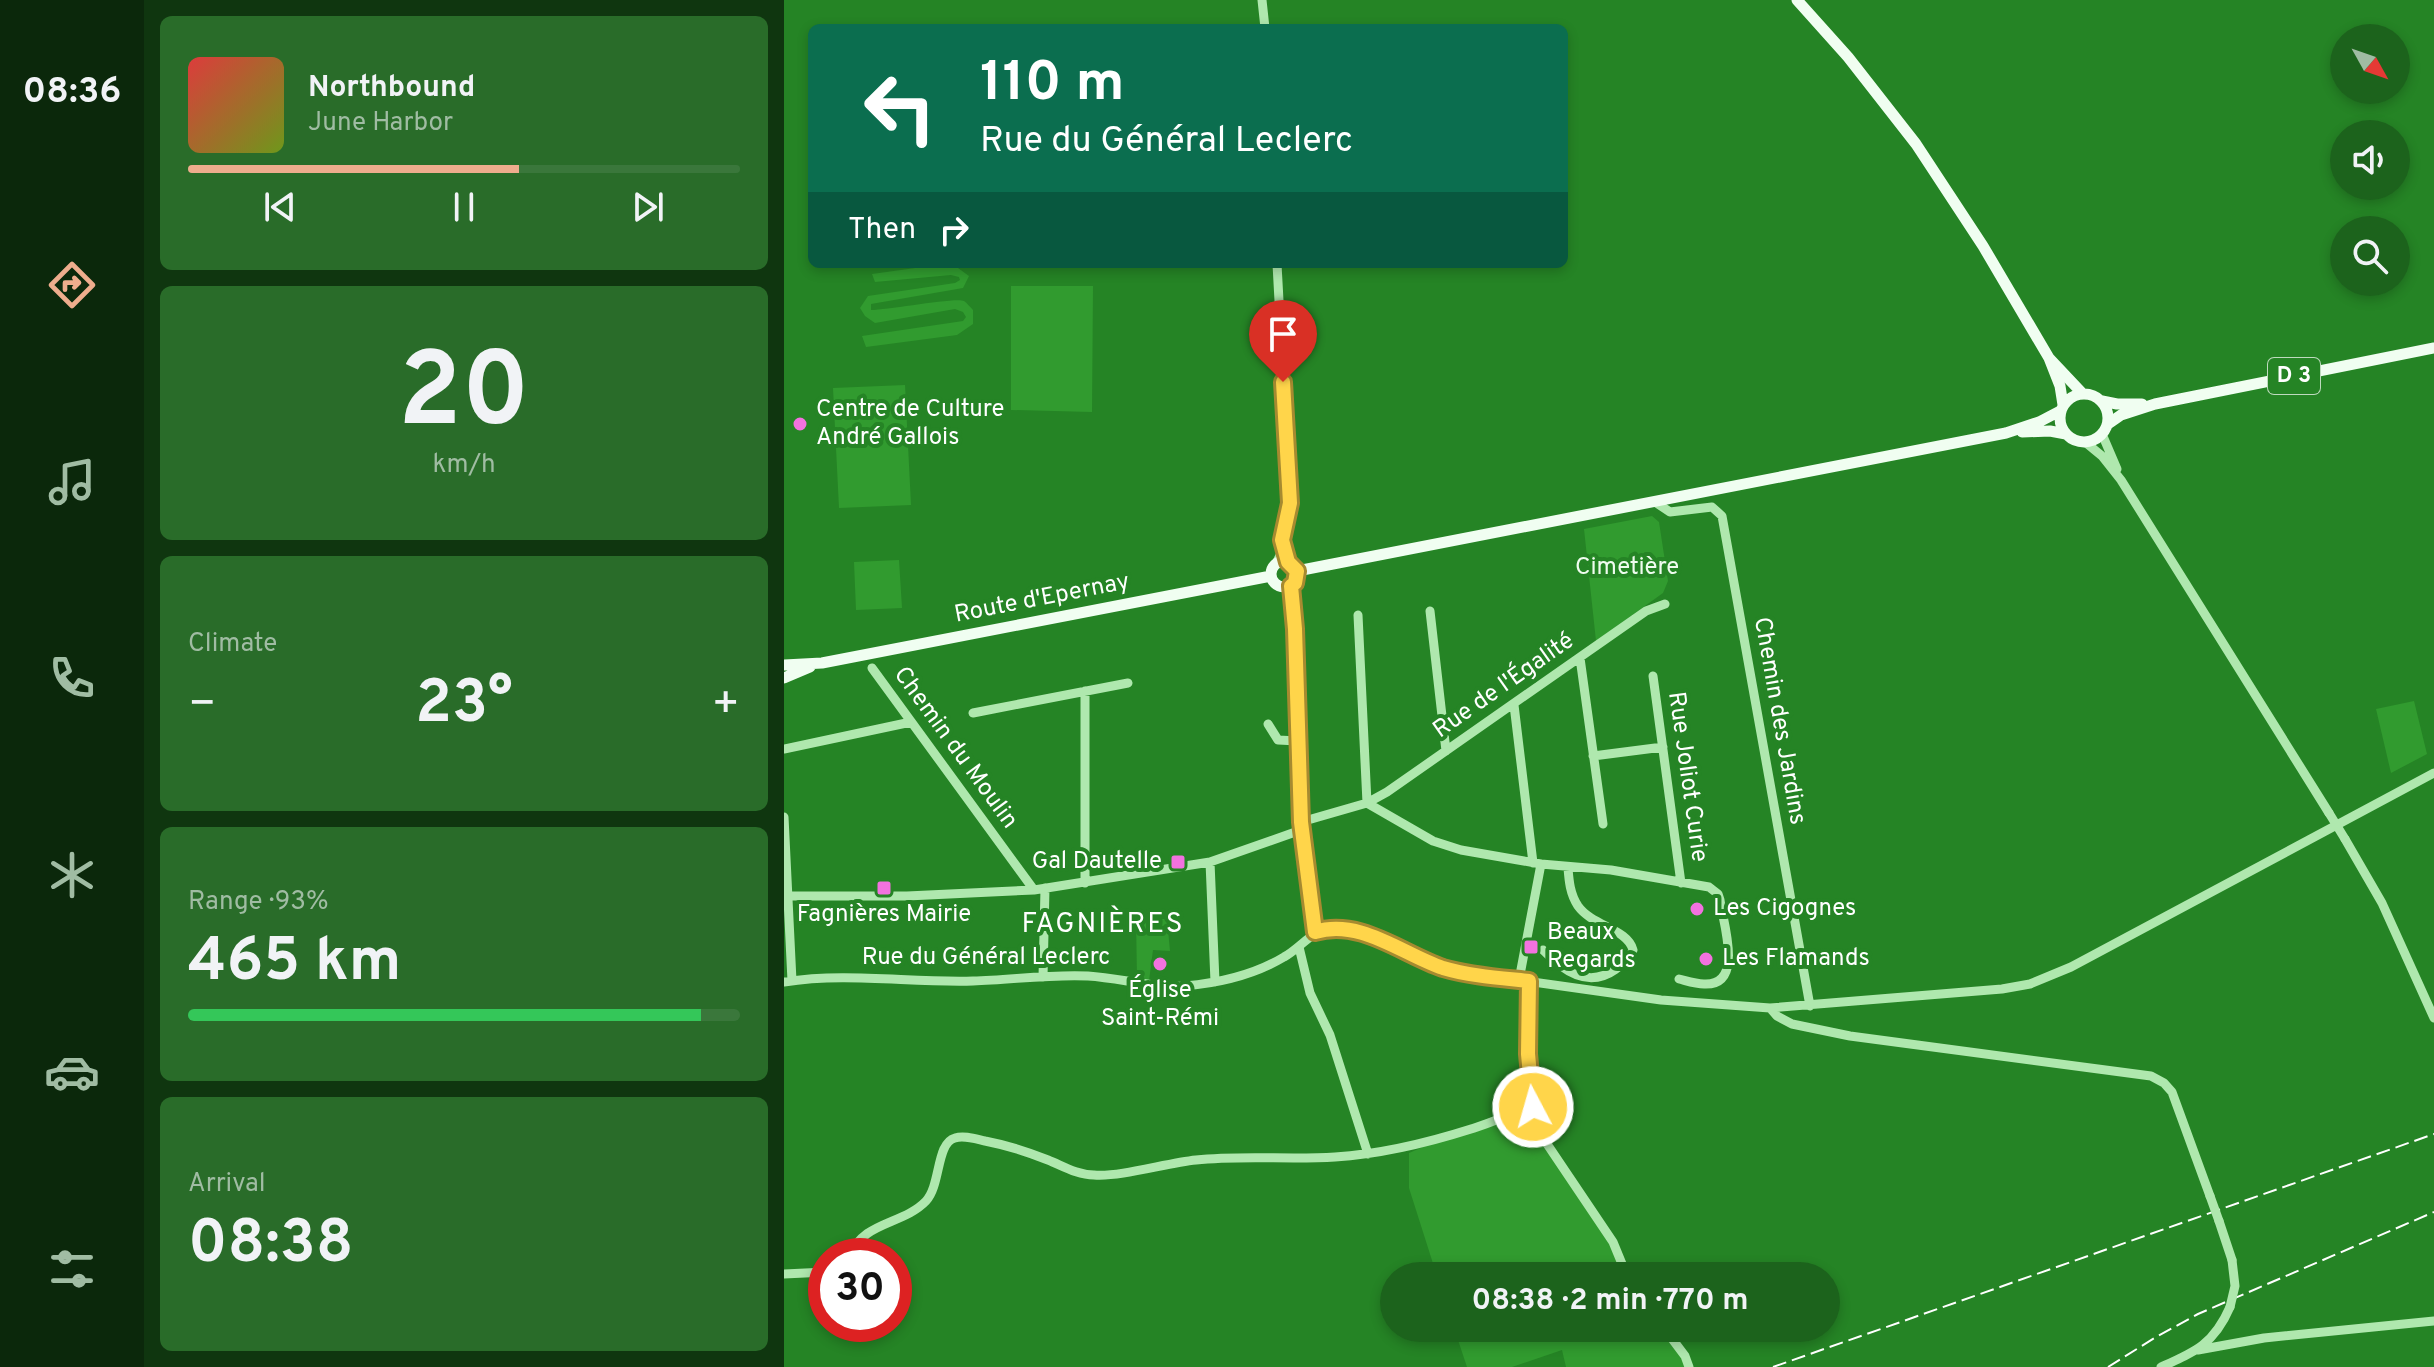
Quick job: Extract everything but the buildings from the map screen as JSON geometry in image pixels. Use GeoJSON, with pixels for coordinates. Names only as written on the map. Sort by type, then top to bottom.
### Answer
{"type":"FeatureCollection","features":[{"type":"Feature","properties":{"kind":"main road"},"geometry":{"type":"LineString","coordinates":[[1297,571],[1295,583],[1291,586],[1278,585],[1271,576],[1282,563],[1297,571],[2006,433],[2039,422],[2062,408],[2075,395],[2082,393],[2096,396],[2102,401],[2108,412],[2105,429],[2085,442],[2072,439],[2061,428],[2062,408],[2060,386],[2049,358],[1977,236],[1931,166],[1874,89],[1797,0]]}},
{"type":"Feature","properties":{"kind":"main road","name":"D 3"},"geometry":{"type":"LineString","coordinates":[[2105,429],[2121,415],[2155,404],[2434,348]]}},
{"type":"Feature","properties":{"kind":"main road"},"geometry":{"type":"LineString","coordinates":[[2049,358],[2082,393]]}},
{"type":"Feature","properties":{"kind":"main road","name":"D 3"},"geometry":{"type":"LineString","coordinates":[[2102,401],[2155,404]]}},
{"type":"Feature","properties":{"kind":"main road"},"geometry":{"type":"LineString","coordinates":[[2006,433],[2040,431],[2066,434]]}},
{"type":"Feature","properties":{"kind":"main road","name":"Route d'Epernay"},"geometry":{"type":"LineString","coordinates":[[784,665],[822,663],[1271,576]]}},
{"type":"Feature","properties":{"kind":"main road","name":"Route d'Epernay"},"geometry":{"type":"LineString","coordinates":[[784,678],[822,663]]}},
{"type":"Feature","properties":{"kind":"street"},"geometry":{"type":"LineString","coordinates":[[1262,0],[1265,24]]}},
{"type":"Feature","properties":{"kind":"street"},"geometry":{"type":"LineString","coordinates":[[1277,268],[1290,503],[1282,534],[1282,563]]}},
{"type":"Feature","properties":{"kind":"street"},"geometry":{"type":"LineString","coordinates":[[2105,429],[2121,480]]}},
{"type":"Feature","properties":{"kind":"street"},"geometry":{"type":"LineString","coordinates":[[2085,442],[2102,456],[2121,480],[2345,839],[2382,903],[2434,1018]]}},
{"type":"Feature","properties":{"kind":"street","name":"Chemin des Jardins"},"geometry":{"type":"LineString","coordinates":[[1655,502],[1670,512],[1712,507],[1722,516],[1810,1006]]}},
{"type":"Feature","properties":{"kind":"street"},"geometry":{"type":"LineString","coordinates":[[1291,586],[1301,826],[1315,932],[1334,928],[1353,930],[1446,969],[1661,1000],[1770,1008],[2017,987],[2043,980],[2071,967],[2434,773]]}},
{"type":"Feature","properties":{"kind":"street","name":"Rue de l'Égalité"},"geometry":{"type":"LineString","coordinates":[[786,896],[907,896],[1034,890],[1210,862],[1367,803],[1387,792],[1646,611],[1665,604]]}},
{"type":"Feature","properties":{"kind":"street"},"geometry":{"type":"LineString","coordinates":[[1430,611],[1446,751]]}},
{"type":"Feature","properties":{"kind":"street"},"geometry":{"type":"LineString","coordinates":[[1358,615],[1367,803],[1448,847],[1537,864],[1601,869],[1709,887],[1718,894],[1730,966],[1722,980],[1713,984],[1679,979]]}},
{"type":"Feature","properties":{"kind":"street"},"geometry":{"type":"LineString","coordinates":[[1580,658],[1603,824]]}},
{"type":"Feature","properties":{"kind":"street","name":"Chemin du Moulin"},"geometry":{"type":"LineString","coordinates":[[872,668],[1034,890]]}},
{"type":"Feature","properties":{"kind":"street","name":"Rue Joliot Curie"},"geometry":{"type":"LineString","coordinates":[[1653,676],[1681,883]]}},
{"type":"Feature","properties":{"kind":"street"},"geometry":{"type":"LineString","coordinates":[[973,713],[1128,683]]}},
{"type":"Feature","properties":{"kind":"street"},"geometry":{"type":"LineString","coordinates":[[1085,691],[1085,883]]}},
{"type":"Feature","properties":{"kind":"street"},"geometry":{"type":"LineString","coordinates":[[1514,705],[1537,864],[1524,981],[1530,1092],[1541,1135],[1613,1242],[1621,1262]]}},
{"type":"Feature","properties":{"kind":"street"},"geometry":{"type":"LineString","coordinates":[[784,749],[911,722]]}},
{"type":"Feature","properties":{"kind":"street"},"geometry":{"type":"LineString","coordinates":[[1268,724],[1278,740],[1298,741]]}},
{"type":"Feature","properties":{"kind":"street"},"geometry":{"type":"LineString","coordinates":[[1593,756],[1663,747]]}},
{"type":"Feature","properties":{"kind":"street"},"geometry":{"type":"LineString","coordinates":[[784,817],[788,981]]}},
{"type":"Feature","properties":{"kind":"street"},"geometry":{"type":"LineString","coordinates":[[1210,862],[1215,982]]}},
{"type":"Feature","properties":{"kind":"street"},"geometry":{"type":"LineString","coordinates":[[1543,950],[1567,971],[1591,978],[1604,976],[1618,968],[1633,950],[1627,938],[1596,922],[1579,906],[1570,888],[1568,868]]}},
{"type":"Feature","properties":{"kind":"street"},"geometry":{"type":"LineString","coordinates":[[1043,977],[1045,888]]}},
{"type":"Feature","properties":{"kind":"street","name":"Rue du Général Leclerc"},"geometry":{"type":"LineString","coordinates":[[788,981],[846,977],[971,981],[1098,976],[1162,986],[1215,982],[1258,969],[1299,947],[1315,932]]}},
{"type":"Feature","properties":{"kind":"street"},"geometry":{"type":"LineString","coordinates":[[1299,947],[1310,993],[1330,1035],[1368,1154]]}},
{"type":"Feature","properties":{"kind":"street"},"geometry":{"type":"LineString","coordinates":[[1770,1008],[1792,1024],[1850,1036],[2151,1076],[2164,1083],[2172,1092],[2232,1260],[2235,1286],[2230,1307],[2217,1331],[2198,1350]]}},
{"type":"Feature","properties":{"kind":"street"},"geometry":{"type":"LineString","coordinates":[[861,1238],[928,1199],[937,1184],[944,1146],[958,1137],[998,1143],[1073,1171],[1093,1175],[1198,1160],[1368,1154],[1432,1142],[1511,1114],[1523,1106],[1530,1092]]}},
{"type":"Feature","properties":{"kind":"street"},"geometry":{"type":"LineString","coordinates":[[784,1274],[808,1273]]}},
{"type":"Feature","properties":{"kind":"street"},"geometry":{"type":"LineString","coordinates":[[2161,1367],[2198,1350],[2264,1338],[2434,1321]]}},
{"type":"Feature","properties":{"kind":"street"},"geometry":{"type":"LineString","coordinates":[[1674,1342],[1689,1367]]}},
{"type":"Feature","properties":{"kind":"green space"},"geometry":{"type":"Polygon","coordinates":[[[915,268],[958,268],[969,276],[963,288],[871,304],[871,310],[958,300],[964,301],[973,310],[973,324],[957,335],[866,347],[862,336],[963,321],[966,317],[955,309],[875,323],[860,308],[868,296],[960,280],[951,275],[875,282],[872,274],[915,268]]]}},
{"type":"Feature","properties":{"kind":"green space"},"geometry":{"type":"Polygon","coordinates":[[[1011,286],[1093,286],[1092,412],[1011,410],[1011,286]]]}},
{"type":"Feature","properties":{"kind":"green space"},"geometry":{"type":"Polygon","coordinates":[[[905,385],[911,505],[839,508],[833,388],[905,385]]]}},
{"type":"Feature","properties":{"kind":"green space","name":"Cimetière"},"geometry":{"type":"Polygon","coordinates":[[[1652,516],[1659,522],[1668,581],[1663,593],[1596,641],[1584,529],[1652,516]]]}},
{"type":"Feature","properties":{"kind":"green space"},"geometry":{"type":"Polygon","coordinates":[[[899,560],[902,608],[856,610],[854,562],[899,560]]]}},
{"type":"Feature","properties":{"kind":"green space"},"geometry":{"type":"Polygon","coordinates":[[[2414,701],[2427,754],[2391,773],[2376,709],[2414,701]]]}},
{"type":"Feature","properties":{"kind":"green space"},"geometry":{"type":"Polygon","coordinates":[[[1136,919],[1167,919],[1170,951],[1153,950],[1149,981],[1137,978],[1136,919]]]}},
{"type":"Feature","properties":{"kind":"green space"},"geometry":{"type":"Polygon","coordinates":[[[1526,1102],[1623,1262],[1433,1262],[1409,1188],[1409,1153],[1526,1102]]]}},
{"type":"Feature","properties":{"kind":"green space"},"geometry":{"type":"Polygon","coordinates":[[[1459,1342],[1674,1342],[1692,1367],[1566,1367],[1562,1350],[1512,1367],[1467,1367],[1459,1342]]]}},
{"type":"Feature","properties":{"kind":"railway"},"geometry":{"type":"LineString","coordinates":[[1773,1367],[2434,1134]]}},
{"type":"Feature","properties":{"kind":"railway"},"geometry":{"type":"LineString","coordinates":[[2108,1367],[2198,1314],[2434,1212]]}},
{"type":"Feature","properties":{"kind":"place","name":"Centre de Culture André Gallois"},"geometry":{"type":"Point","coordinates":[800,424]}},
{"type":"Feature","properties":{"kind":"place","name":"Gal Dautelle"},"geometry":{"type":"Point","coordinates":[1178,862]}},
{"type":"Feature","properties":{"kind":"place","name":"Fagnières Mairie"},"geometry":{"type":"Point","coordinates":[884,888]}},
{"type":"Feature","properties":{"kind":"place","name":"Les Cigognes"},"geometry":{"type":"Point","coordinates":[1697,909]}},
{"type":"Feature","properties":{"kind":"place","name":"Beaux Regards"},"geometry":{"type":"Point","coordinates":[1531,947]}},
{"type":"Feature","properties":{"kind":"place","name":"Les Flamands"},"geometry":{"type":"Point","coordinates":[1706,959]}},
{"type":"Feature","properties":{"kind":"place","name":"Église Saint-Rémi"},"geometry":{"type":"Point","coordinates":[1160,964]}},
{"type":"Feature","properties":{"kind":"district","name":"FAGNIÈRES"},"geometry":{"type":"Point","coordinates":[1103,925]}},
{"type":"Feature","properties":{"kind":"route"},"geometry":{"type":"LineString","coordinates":[[1283,382],[1290,503],[1282,540],[1288,562],[1297,571],[1295,583],[1291,586],[1301,822],[1315,932],[1334,928],[1353,930],[1446,969],[1529,981],[1528,1054],[1533,1107]]}}]}
